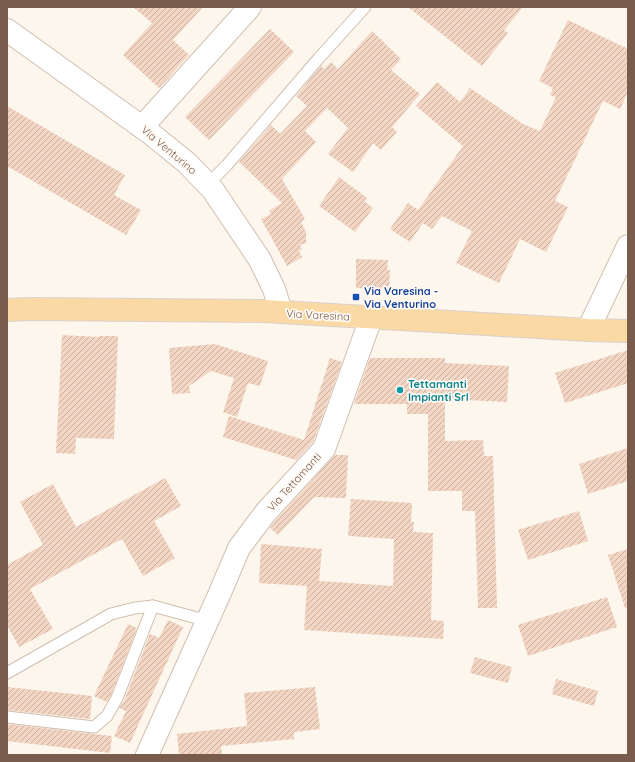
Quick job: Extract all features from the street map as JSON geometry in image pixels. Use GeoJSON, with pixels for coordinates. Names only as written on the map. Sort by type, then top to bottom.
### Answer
{"type":"FeatureCollection","features":[{"type":"Feature","properties":{"kind":"main road","name":"Via Varesina"},"geometry":{"type":"LineString","coordinates":[[7,310],[264,311],[628,331]]}},
{"type":"Feature","properties":{"kind":"street"},"geometry":{"type":"LineString","coordinates":[[142,127],[250,7]]}},
{"type":"Feature","properties":{"kind":"street","name":"Via Venturino"},"geometry":{"type":"LineString","coordinates":[[7,30],[142,127],[187,163],[208,184],[260,260],[274,290],[281,312]]}},
{"type":"Feature","properties":{"kind":"street"},"geometry":{"type":"LineString","coordinates":[[588,330],[628,246]]}},
{"type":"Feature","properties":{"kind":"street","name":"Via Tettamanti"},"geometry":{"type":"LineString","coordinates":[[147,755],[208,621],[239,548],[266,512],[324,449],[371,318]]}},
{"type":"Feature","properties":{"kind":"lane"},"geometry":{"type":"LineString","coordinates":[[208,184],[227,165],[365,7]]}},
{"type":"Feature","properties":{"kind":"lane"},"geometry":{"type":"LineString","coordinates":[[7,673],[111,614],[135,608],[153,606],[208,621]]}},
{"type":"Feature","properties":{"kind":"lane"},"geometry":{"type":"LineString","coordinates":[[7,717],[94,727],[107,716],[117,698],[153,606]]}},
{"type":"Feature","properties":{"kind":"building"},"geometry":{"type":"Polygon","coordinates":[[[133,7],[203,7],[173,40],[189,55],[159,88],[123,55],[152,23],[133,7]]]}},
{"type":"Feature","properties":{"kind":"building"},"geometry":{"type":"Polygon","coordinates":[[[408,7],[523,7],[504,30],[508,33],[482,66],[408,7]]]}},
{"type":"Feature","properties":{"kind":"building"},"geometry":{"type":"Polygon","coordinates":[[[568,20],[628,49],[628,91],[620,109],[603,101],[555,201],[568,207],[546,252],[520,239],[499,283],[456,263],[472,231],[442,216],[432,229],[423,223],[410,242],[390,229],[408,203],[418,210],[463,146],[416,106],[437,82],[460,102],[470,88],[523,124],[540,131],[556,97],[550,95],[553,88],[539,81],[568,20]]]}},
{"type":"Feature","properties":{"kind":"building"},"geometry":{"type":"Polygon","coordinates":[[[270,29],[294,52],[209,140],[185,117],[270,29]]]}},
{"type":"Feature","properties":{"kind":"building"},"geometry":{"type":"Polygon","coordinates":[[[372,31],[401,59],[391,70],[420,94],[392,127],[397,132],[381,150],[373,143],[353,172],[328,154],[348,128],[327,108],[305,131],[316,142],[282,179],[305,219],[301,222],[306,232],[306,243],[300,245],[302,249],[299,251],[302,257],[287,266],[261,219],[271,214],[269,211],[282,203],[239,162],[271,125],[280,134],[307,106],[296,96],[321,66],[324,69],[331,62],[338,69],[372,31]]]}},
{"type":"Feature","properties":{"kind":"building"},"geometry":{"type":"Polygon","coordinates":[[[7,106],[125,175],[114,195],[141,210],[126,235],[7,166],[7,106]]]}},
{"type":"Feature","properties":{"kind":"building"},"geometry":{"type":"Polygon","coordinates":[[[339,177],[367,198],[364,201],[373,208],[355,232],[319,206],[339,177]]]}},
{"type":"Feature","properties":{"kind":"building"},"geometry":{"type":"Polygon","coordinates":[[[356,259],[388,260],[387,270],[390,270],[389,289],[356,288],[356,259]]]}},
{"type":"Feature","properties":{"kind":"building"},"geometry":{"type":"Polygon","coordinates":[[[62,335],[99,337],[118,336],[114,439],[76,438],[75,454],[56,453],[62,335]]]}},
{"type":"Feature","properties":{"kind":"building"},"geometry":{"type":"Polygon","coordinates":[[[215,344],[268,361],[260,386],[248,383],[237,417],[223,412],[234,378],[211,371],[189,386],[190,393],[172,394],[169,348],[215,344]]]}},
{"type":"Feature","properties":{"kind":"building"},"geometry":{"type":"Polygon","coordinates":[[[628,350],[628,383],[565,403],[555,373],[628,350]]]}},
{"type":"Feature","properties":{"kind":"building"},"geometry":{"type":"Polygon","coordinates":[[[330,358],[342,362],[313,442],[296,460],[223,437],[229,416],[304,440],[330,358]]]}},
{"type":"Feature","properties":{"kind":"building"},"geometry":{"type":"Polygon","coordinates":[[[370,358],[445,358],[445,363],[509,366],[507,402],[445,399],[445,441],[483,440],[484,456],[493,456],[497,608],[478,608],[475,511],[462,511],[462,491],[428,491],[428,414],[407,414],[407,404],[354,404],[370,358]]]}},
{"type":"Feature","properties":{"kind":"building"},"geometry":{"type":"Polygon","coordinates":[[[628,448],[628,481],[588,494],[579,464],[628,448]]]}},
{"type":"Feature","properties":{"kind":"building"},"geometry":{"type":"Polygon","coordinates":[[[335,455],[348,455],[346,498],[314,497],[278,535],[270,528],[335,455]]]}},
{"type":"Feature","properties":{"kind":"building"},"geometry":{"type":"Polygon","coordinates":[[[165,478],[181,506],[154,521],[175,558],[143,576],[122,539],[30,589],[53,629],[19,647],[7,625],[7,565],[43,545],[20,502],[53,484],[76,527],[165,478]]]}},
{"type":"Feature","properties":{"kind":"building"},"geometry":{"type":"Polygon","coordinates":[[[351,499],[412,503],[411,522],[414,522],[413,532],[433,533],[431,620],[444,621],[443,639],[304,630],[307,586],[259,583],[261,544],[322,549],[319,581],[393,586],[394,539],[348,536],[351,499]]]}},
{"type":"Feature","properties":{"kind":"building"},"geometry":{"type":"Polygon","coordinates":[[[579,511],[588,541],[528,560],[518,530],[579,511]]]}},
{"type":"Feature","properties":{"kind":"building"},"geometry":{"type":"Polygon","coordinates":[[[628,549],[628,608],[625,608],[608,555],[628,549]]]}},
{"type":"Feature","properties":{"kind":"building"},"geometry":{"type":"Polygon","coordinates":[[[607,597],[617,627],[528,656],[518,625],[607,597]]]}},
{"type":"Feature","properties":{"kind":"building"},"geometry":{"type":"Polygon","coordinates":[[[168,620],[183,627],[130,743],[114,736],[126,711],[119,708],[124,701],[150,634],[159,638],[168,620]]]}},
{"type":"Feature","properties":{"kind":"building"},"geometry":{"type":"Polygon","coordinates":[[[128,624],[137,628],[107,702],[94,696],[128,624]]]}},
{"type":"Feature","properties":{"kind":"building"},"geometry":{"type":"Polygon","coordinates":[[[475,657],[512,667],[508,683],[470,673],[475,657]]]}},
{"type":"Feature","properties":{"kind":"building"},"geometry":{"type":"Polygon","coordinates":[[[556,679],[598,691],[594,706],[552,694],[556,679]]]}},
{"type":"Feature","properties":{"kind":"building"},"geometry":{"type":"Polygon","coordinates":[[[7,687],[92,696],[90,719],[7,710],[7,687]]]}},
{"type":"Feature","properties":{"kind":"building"},"geometry":{"type":"Polygon","coordinates":[[[315,687],[320,729],[294,732],[294,739],[221,746],[222,755],[179,755],[177,734],[247,726],[244,693],[315,687]]]}},
{"type":"Feature","properties":{"kind":"building"},"geometry":{"type":"Polygon","coordinates":[[[7,724],[112,736],[110,753],[7,741],[7,724]]]}},
{"type":"Feature","properties":{"kind":"place","name":"Via Varesina - Via Venturino"},"geometry":{"type":"Point","coordinates":[356,297]}},
{"type":"Feature","properties":{"kind":"place","name":"Tettamanti Impianti Srl"},"geometry":{"type":"Point","coordinates":[400,390]}}]}
